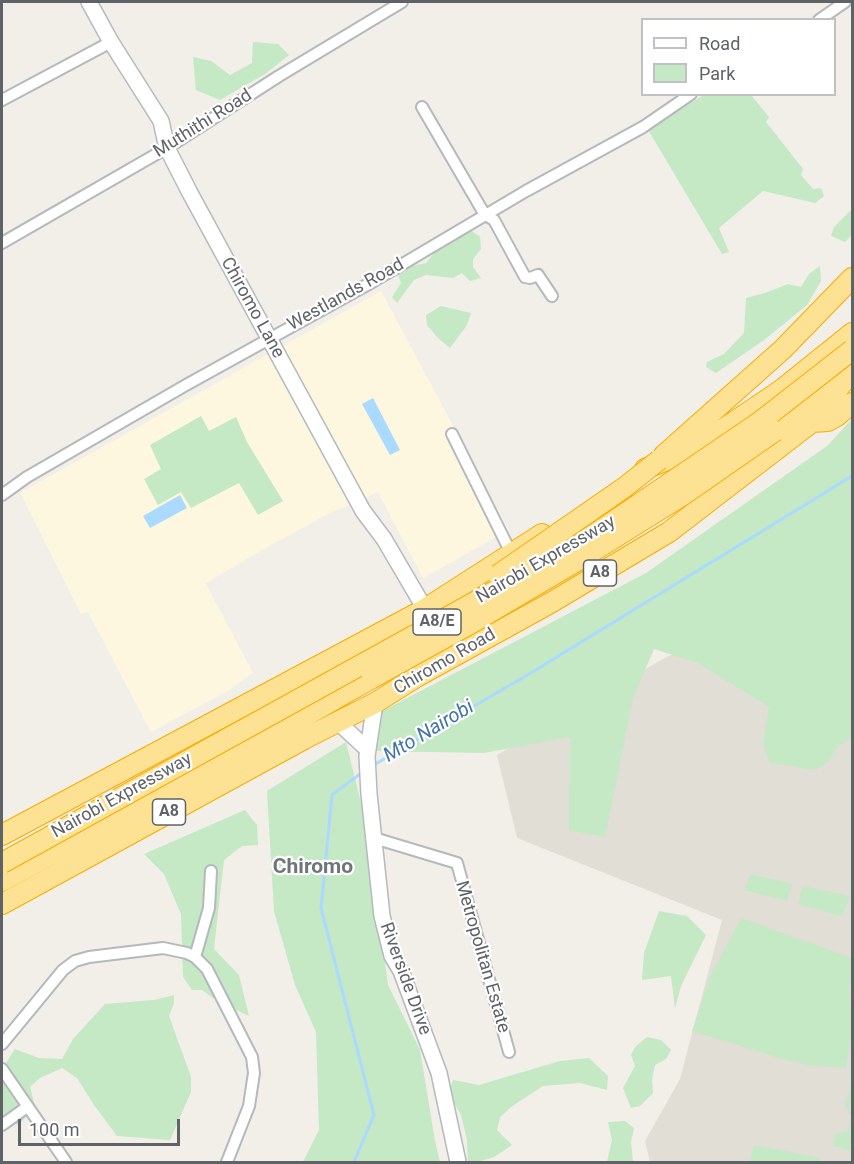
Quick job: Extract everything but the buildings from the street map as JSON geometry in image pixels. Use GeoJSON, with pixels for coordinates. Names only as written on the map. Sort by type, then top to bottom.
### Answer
{"type":"FeatureCollection","features":[{"type":"Feature","properties":{"kind":"highway"},"geometry":{"type":"LineString","coordinates":[[341,674],[524,559],[625,487],[659,460],[783,349],[852,278]]}},
{"type":"Feature","properties":{"kind":"highway"},"geometry":{"type":"LineString","coordinates":[[2,835],[424,609],[533,540],[627,476],[695,448],[781,390],[852,333]]}},
{"type":"Feature","properties":{"kind":"highway","name":"Nairobi Expressway"},"geometry":{"type":"LineString","coordinates":[[2,863],[580,544],[761,421],[852,350]]}},
{"type":"Feature","properties":{"kind":"highway","name":"Nairobi Expressway"},"geometry":{"type":"LineString","coordinates":[[2,881],[270,736],[477,620],[582,558],[683,495],[775,431],[852,370]]}},
{"type":"Feature","properties":{"kind":"highway","name":"Chiromo Road"},"geometry":{"type":"LineString","coordinates":[[2,904],[304,739],[375,703],[669,532],[812,422],[852,370]]}},
{"type":"Feature","properties":{"kind":"highway"},"geometry":{"type":"LineString","coordinates":[[812,422],[828,421],[852,403]]}},
{"type":"Feature","properties":{"kind":"highway"},"geometry":{"type":"LineString","coordinates":[[533,540],[567,525],[633,488],[659,494],[750,438],[766,438],[775,451]]}},
{"type":"Feature","properties":{"kind":"street","name":"Chiromo Lane"},"geometry":{"type":"LineString","coordinates":[[89,2],[111,42],[161,121],[167,148],[363,511],[384,539],[424,609]]}},
{"type":"Feature","properties":{"kind":"street","name":"Muthithi Road"},"geometry":{"type":"LineString","coordinates":[[2,243],[167,148],[279,76],[402,2]]}},
{"type":"Feature","properties":{"kind":"street"},"geometry":{"type":"LineString","coordinates":[[822,18],[845,2]]}},
{"type":"Feature","properties":{"kind":"street"},"geometry":{"type":"LineString","coordinates":[[2,99],[111,42]]}},
{"type":"Feature","properties":{"kind":"street","name":"Westlands Road"},"geometry":{"type":"LineString","coordinates":[[2,495],[27,477],[268,338],[374,281],[485,215],[643,127],[688,96]]}},
{"type":"Feature","properties":{"kind":"street"},"geometry":{"type":"LineString","coordinates":[[422,107],[485,215],[494,220],[525,277],[538,275],[552,296]]}},
{"type":"Feature","properties":{"kind":"street"},"geometry":{"type":"LineString","coordinates":[[452,434],[511,553]]}},
{"type":"Feature","properties":{"kind":"street","name":"Riverside Drive"},"geometry":{"type":"LineString","coordinates":[[375,703],[367,752],[382,916],[392,956],[401,971],[439,1073],[458,1162]]}},
{"type":"Feature","properties":{"kind":"street"},"geometry":{"type":"LineString","coordinates":[[339,723],[367,752]]}},
{"type":"Feature","properties":{"kind":"street","name":"Metropolitan Estate"},"geometry":{"type":"LineString","coordinates":[[374,838],[457,863],[459,878],[509,1052]]}},
{"type":"Feature","properties":{"kind":"street"},"geometry":{"type":"LineString","coordinates":[[195,957],[209,908],[210,871]]}},
{"type":"Feature","properties":{"kind":"street"},"geometry":{"type":"LineString","coordinates":[[2,1044],[63,970],[78,959],[163,948],[187,952],[207,969],[252,1057],[254,1073],[249,1106],[227,1162]]}},
{"type":"Feature","properties":{"kind":"street"},"geometry":{"type":"LineString","coordinates":[[2,1069],[66,1162]]}},
{"type":"Feature","properties":{"kind":"street"},"geometry":{"type":"LineString","coordinates":[[2,1125],[27,1107]]}},
{"type":"Feature","properties":{"kind":"shaded area"},"geometry":{"type":"Polygon","coordinates":[[[381,291],[509,530],[423,578],[378,492],[330,513],[206,583],[198,569],[253,673],[228,691],[151,732],[88,612],[81,614],[20,493],[381,291]]]}},
{"type":"Feature","properties":{"kind":"shaded area"},"geometry":{"type":"Polygon","coordinates":[[[852,565],[852,1162],[650,1162],[645,1141],[680,1079],[722,920],[517,838],[497,755],[661,660],[852,565]]]}},
{"type":"Feature","properties":{"kind":"green space"},"geometry":{"type":"Polygon","coordinates":[[[253,42],[278,44],[289,55],[265,74],[220,100],[196,90],[193,57],[211,61],[230,75],[252,63],[253,42]]]}},
{"type":"Feature","properties":{"kind":"green space"},"geometry":{"type":"Polygon","coordinates":[[[702,96],[752,96],[769,117],[766,122],[803,169],[801,175],[813,189],[821,188],[824,196],[815,203],[763,191],[719,228],[729,252],[722,254],[647,128],[702,96]]]}},
{"type":"Feature","properties":{"kind":"green space"},"geometry":{"type":"Polygon","coordinates":[[[852,211],[852,235],[845,242],[831,236],[834,227],[852,211]]]}},
{"type":"Feature","properties":{"kind":"green space"},"geometry":{"type":"Polygon","coordinates":[[[469,229],[480,237],[481,249],[473,259],[473,267],[481,278],[470,281],[462,273],[453,278],[426,275],[414,280],[397,303],[392,297],[401,283],[398,275],[408,267],[426,263],[435,252],[454,242],[469,229]]]}},
{"type":"Feature","properties":{"kind":"green space"},"geometry":{"type":"Polygon","coordinates":[[[820,266],[821,281],[807,305],[764,340],[716,373],[706,367],[707,362],[724,354],[744,333],[746,298],[788,284],[801,287],[809,274],[820,266]]]}},
{"type":"Feature","properties":{"kind":"green space"},"geometry":{"type":"Polygon","coordinates":[[[441,306],[471,313],[467,325],[450,348],[427,325],[426,315],[441,306]]]}},
{"type":"Feature","properties":{"kind":"green space"},"geometry":{"type":"Polygon","coordinates":[[[201,416],[209,431],[236,417],[247,442],[283,501],[258,515],[239,483],[191,508],[181,492],[158,505],[144,479],[161,469],[150,445],[201,416]]]}},
{"type":"Feature","properties":{"kind":"green space"},"geometry":{"type":"Polygon","coordinates":[[[852,419],[852,738],[838,746],[829,761],[815,770],[770,763],[763,744],[769,707],[698,663],[654,649],[633,698],[605,837],[569,830],[570,737],[484,753],[374,751],[369,718],[646,573],[827,446],[852,419]]]}},
{"type":"Feature","properties":{"kind":"green space"},"geometry":{"type":"Polygon","coordinates":[[[346,742],[367,827],[388,985],[420,1050],[440,1162],[303,1162],[319,1130],[316,1032],[295,985],[274,911],[267,791],[346,742]]]}},
{"type":"Feature","properties":{"kind":"green space"},"geometry":{"type":"Polygon","coordinates":[[[245,810],[257,825],[258,845],[242,846],[224,860],[214,949],[239,975],[249,1016],[217,1001],[202,990],[192,990],[183,977],[181,914],[164,874],[144,854],[245,810]]]}},
{"type":"Feature","properties":{"kind":"green space"},"geometry":{"type":"Polygon","coordinates":[[[751,874],[792,884],[787,901],[744,890],[751,874]]]}},
{"type":"Feature","properties":{"kind":"green space"},"geometry":{"type":"Polygon","coordinates":[[[803,886],[850,896],[842,916],[798,904],[803,886]]]}},
{"type":"Feature","properties":{"kind":"green space"},"geometry":{"type":"Polygon","coordinates":[[[659,911],[687,916],[706,935],[681,986],[675,1009],[671,976],[642,980],[644,953],[659,911]]]}},
{"type":"Feature","properties":{"kind":"green space"},"geometry":{"type":"Polygon","coordinates":[[[741,918],[852,958],[852,980],[849,986],[852,1030],[846,1068],[808,1065],[782,1059],[692,1031],[710,977],[741,918]]]}},
{"type":"Feature","properties":{"kind":"green space"},"geometry":{"type":"Polygon","coordinates":[[[174,995],[174,1003],[169,1016],[191,1077],[191,1092],[170,1140],[117,1136],[77,1078],[62,1068],[40,1078],[30,1087],[35,1106],[19,1125],[2,1120],[2,1069],[15,1049],[39,1058],[62,1059],[73,1039],[105,1004],[154,1000],[174,995]]]}},
{"type":"Feature","properties":{"kind":"green space"},"geometry":{"type":"Polygon","coordinates":[[[647,1037],[661,1040],[671,1050],[666,1059],[655,1065],[652,1080],[653,1093],[640,1106],[631,1108],[623,1088],[635,1066],[631,1055],[635,1047],[647,1037]]]}},
{"type":"Feature","properties":{"kind":"green space"},"geometry":{"type":"Polygon","coordinates":[[[589,1058],[608,1076],[607,1090],[580,1083],[543,1086],[500,1117],[497,1130],[512,1145],[494,1157],[468,1162],[467,1140],[461,1115],[449,1094],[453,1080],[479,1085],[560,1061],[589,1058]]]}},
{"type":"Feature","properties":{"kind":"green space"},"geometry":{"type":"Polygon","coordinates":[[[852,1081],[852,1151],[833,1146],[835,1134],[848,1131],[851,1116],[845,1105],[852,1081]]]}},
{"type":"Feature","properties":{"kind":"green space"},"geometry":{"type":"Polygon","coordinates":[[[625,1121],[634,1128],[631,1142],[633,1162],[607,1162],[612,1140],[608,1122],[625,1121]]]}},
{"type":"Feature","properties":{"kind":"green space"},"geometry":{"type":"Polygon","coordinates":[[[754,1145],[821,1158],[820,1162],[750,1162],[754,1145]]]}},
{"type":"Feature","properties":{"kind":"water"},"geometry":{"type":"Polygon","coordinates":[[[373,398],[400,450],[390,455],[362,404],[373,398]]]}},
{"type":"Feature","properties":{"kind":"water"},"geometry":{"type":"Polygon","coordinates":[[[180,495],[187,508],[150,528],[143,516],[180,495]]]}},
{"type":"Feature","properties":{"kind":"waterway","name":"Mto Nairobi"},"geometry":{"type":"LineString","coordinates":[[372,766],[534,671],[852,476]]}},
{"type":"Feature","properties":{"kind":"waterway","name":"Mto Nairobi"},"geometry":{"type":"LineString","coordinates":[[354,1162],[374,1115],[321,908],[332,795],[364,771]]}},
{"type":"Feature","properties":{"kind":"district","name":"Chiromo"},"geometry":{"type":"Point","coordinates":[313,868]}}]}
